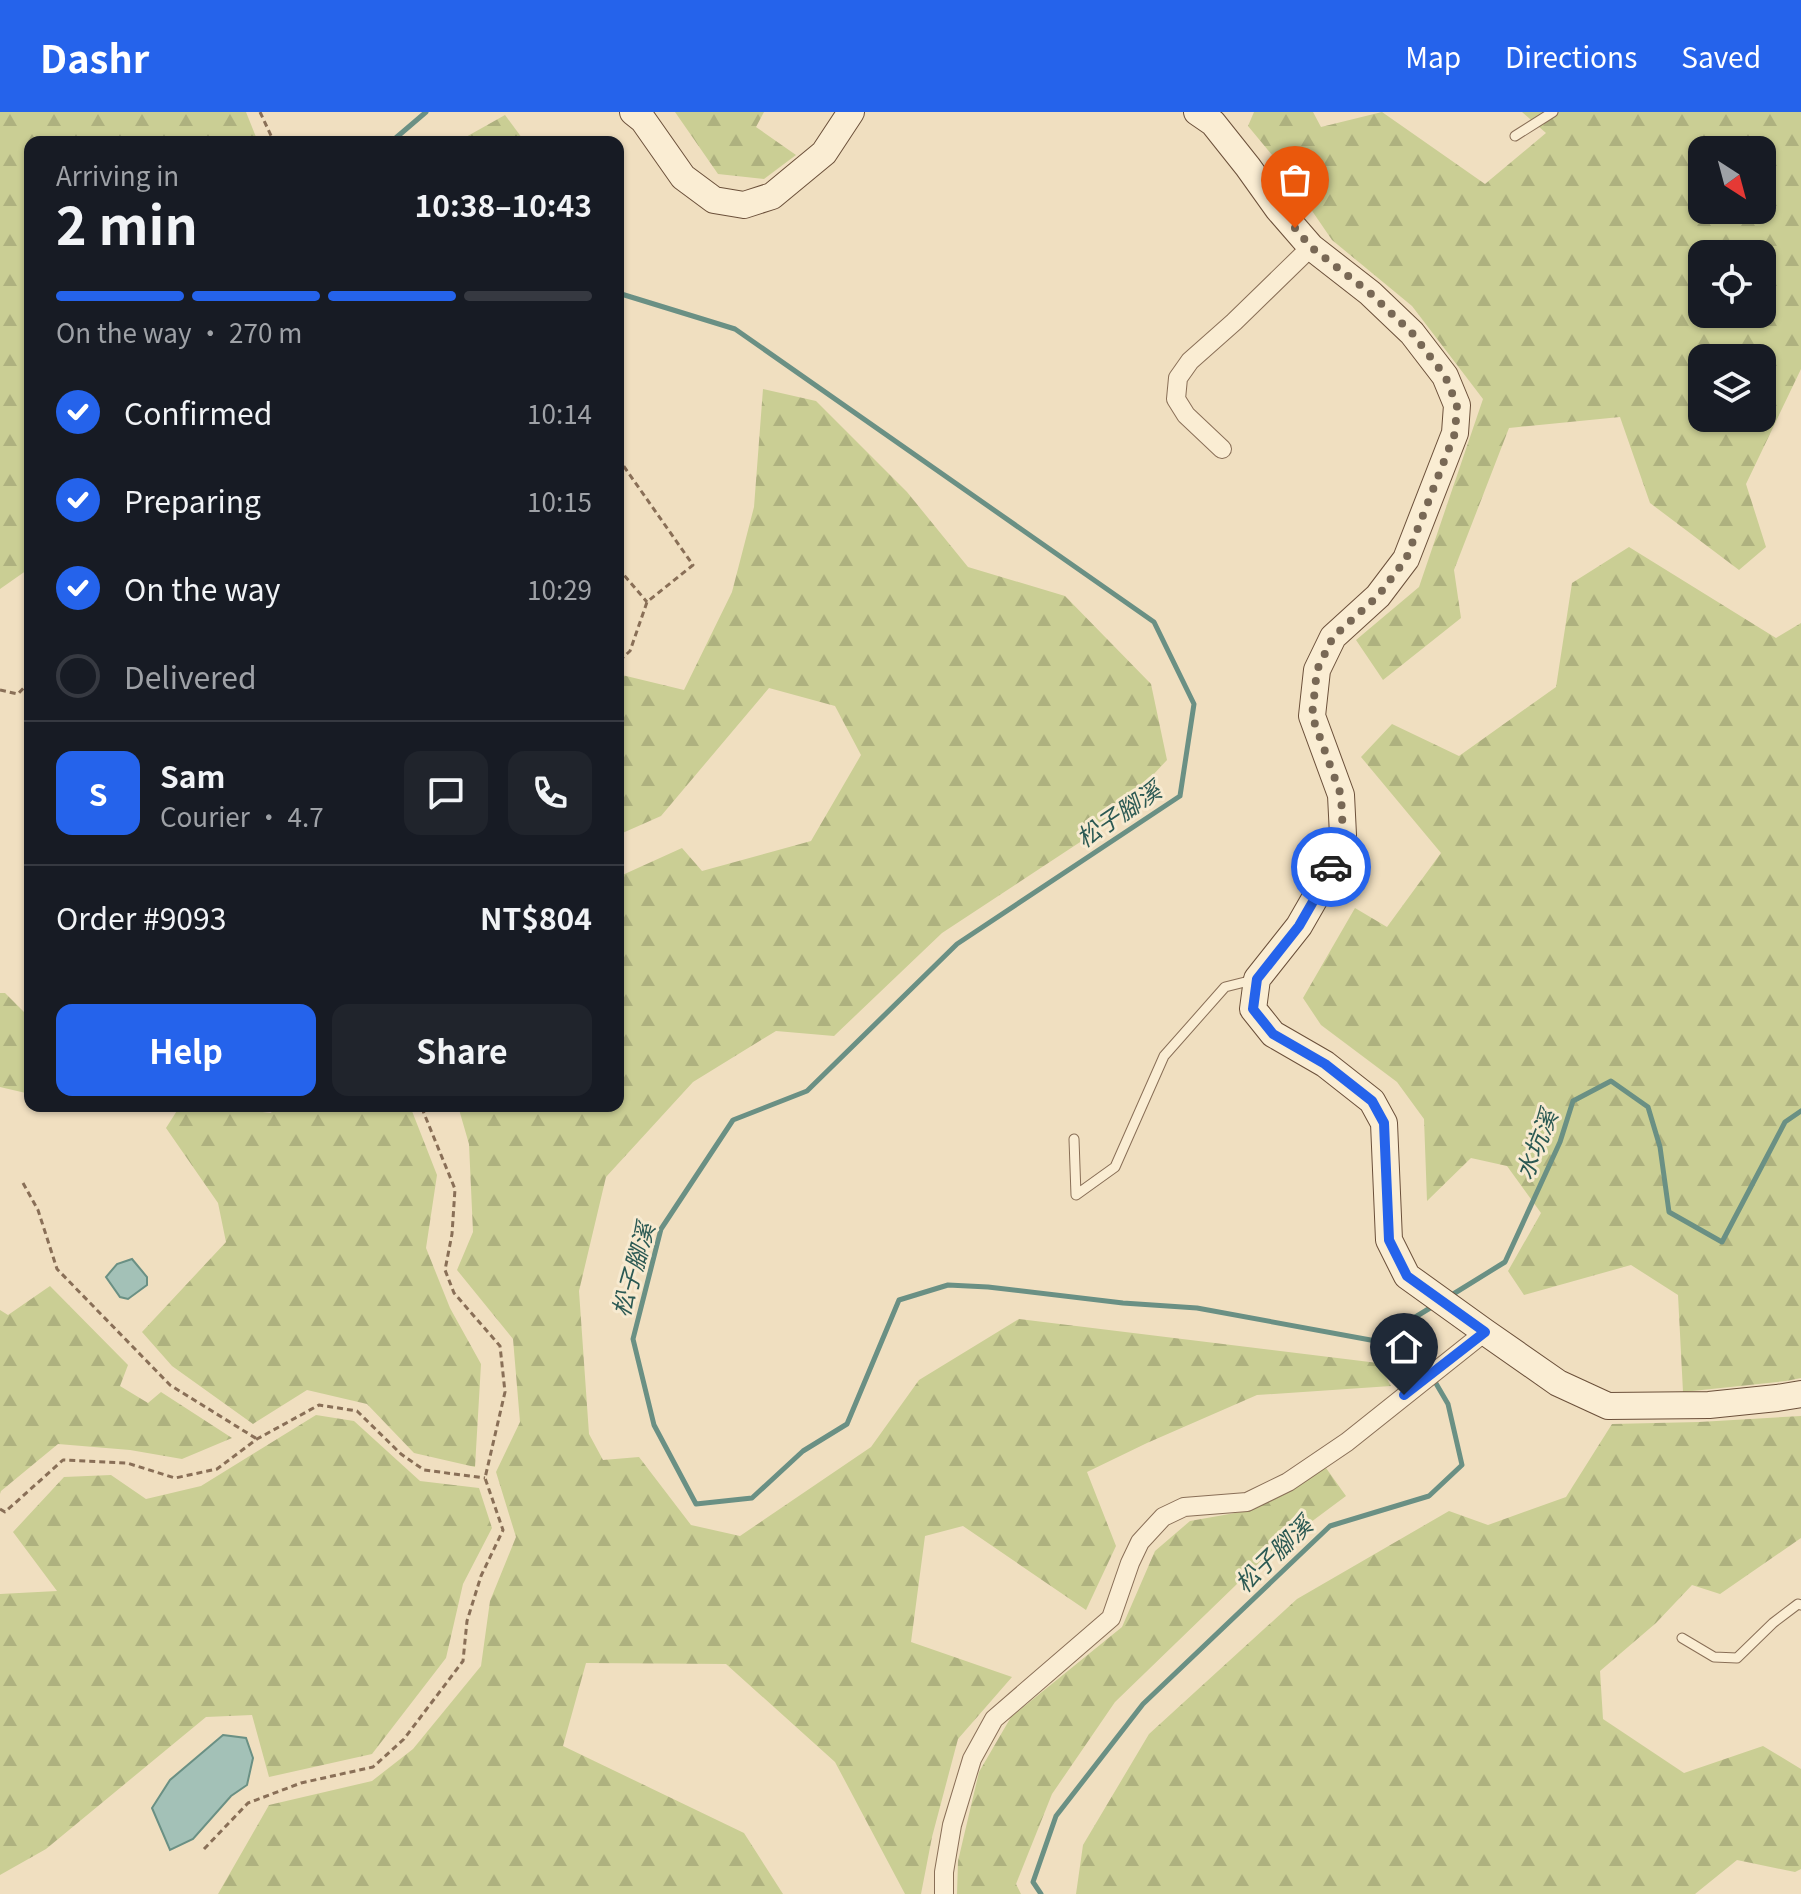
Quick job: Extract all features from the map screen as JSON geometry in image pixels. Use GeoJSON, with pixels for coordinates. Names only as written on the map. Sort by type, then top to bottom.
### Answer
{"type":"FeatureCollection","features":[{"type":"Feature","properties":{"kind":"street"},"geometry":{"type":"LineString","coordinates":[[633,112],[643,120],[683,177],[714,200],[744,205],[772,196],[824,153],[851,112]]}},
{"type":"Feature","properties":{"kind":"street"},"geometry":{"type":"LineString","coordinates":[[1197,112],[1213,123],[1311,247],[1370,293],[1412,333],[1445,376],[1457,405],[1455,433],[1406,559],[1378,596],[1333,637],[1317,670],[1312,716],[1341,795],[1343,835],[1326,879],[1299,926],[1257,979],[1253,1009],[1273,1034],[1325,1064],[1372,1101],[1384,1123],[1389,1240],[1407,1276],[1477,1327],[1558,1383],[1608,1406],[1709,1405],[1801,1394]]}},
{"type":"Feature","properties":{"kind":"street"},"geometry":{"type":"LineString","coordinates":[[1222,449],[1186,415],[1176,399],[1178,378],[1190,361],[1311,247]]}},
{"type":"Feature","properties":{"kind":"street"},"geometry":{"type":"LineString","coordinates":[[944,1894],[944,1872],[952,1825],[972,1759],[994,1719],[1111,1618],[1140,1542],[1163,1517],[1184,1507],[1247,1502],[1288,1482],[1347,1442],[1462,1350],[1477,1327]]}},
{"type":"Feature","properties":{"kind":"lane"},"geometry":{"type":"LineString","coordinates":[[1515,136],[1553,112]]}},
{"type":"Feature","properties":{"kind":"lane"},"geometry":{"type":"LineString","coordinates":[[1074,1139],[1076,1195],[1115,1167],[1164,1056],[1225,987],[1257,979]]}},
{"type":"Feature","properties":{"kind":"lane"},"geometry":{"type":"LineString","coordinates":[[1682,1638],[1714,1657],[1737,1658],[1773,1623],[1798,1604],[1801,1605]]}},
{"type":"Feature","properties":{"kind":"path"},"geometry":{"type":"LineString","coordinates":[[260,112],[271,136]]}},
{"type":"Feature","properties":{"kind":"path"},"geometry":{"type":"LineString","coordinates":[[624,467],[693,565],[647,602],[630,651],[624,656]]}},
{"type":"Feature","properties":{"kind":"path"},"geometry":{"type":"LineString","coordinates":[[624,575],[647,602]]}},
{"type":"Feature","properties":{"kind":"path"},"geometry":{"type":"LineString","coordinates":[[0,690],[18,694],[24,688]]}},
{"type":"Feature","properties":{"kind":"path"},"geometry":{"type":"LineString","coordinates":[[204,1849],[248,1803],[301,1783],[373,1767],[404,1739],[463,1661],[467,1621],[481,1576],[503,1530],[485,1478],[505,1392],[500,1346],[454,1293],[445,1270],[452,1234],[455,1189],[423,1112]]}},
{"type":"Feature","properties":{"kind":"path"},"geometry":{"type":"LineString","coordinates":[[23,1183],[38,1210],[57,1269],[170,1385],[257,1439]]}},
{"type":"Feature","properties":{"kind":"path"},"geometry":{"type":"LineString","coordinates":[[0,1509],[5,1512],[63,1460],[127,1463],[175,1478],[217,1469],[257,1439],[319,1405],[357,1411],[401,1454],[424,1470],[485,1478]]}},
{"type":"Feature","properties":{"kind":"green space"},"geometry":{"type":"Polygon","coordinates":[[[0,112],[246,112],[256,136],[24,136],[24,572],[0,589],[0,112]]]}},
{"type":"Feature","properties":{"kind":"green space"},"geometry":{"type":"Polygon","coordinates":[[[675,112],[764,112],[756,127],[796,155],[764,179],[718,174],[675,112]]]}},
{"type":"Feature","properties":{"kind":"green space"},"geometry":{"type":"Polygon","coordinates":[[[1254,112],[1313,112],[1321,127],[1382,112],[1485,184],[1546,133],[1522,112],[1801,112],[1801,369],[1776,421],[1776,344],[1688,344],[1688,432],[1771,432],[1746,484],[1766,547],[1739,570],[1650,503],[1620,417],[1509,428],[1454,570],[1461,618],[1383,680],[1356,640],[1419,587],[1483,399],[1412,306],[1332,240],[1282,167],[1248,126],[1254,112]]]}},
{"type":"Feature","properties":{"kind":"green space"},"geometry":{"type":"Polygon","coordinates":[[[505,115],[521,136],[468,136],[505,115]]]}},
{"type":"Feature","properties":{"kind":"green space"},"geometry":{"type":"Polygon","coordinates":[[[763,389],[816,401],[907,492],[968,567],[1065,596],[1151,684],[1167,760],[1106,825],[942,933],[834,1036],[776,1031],[693,1082],[606,1177],[579,1291],[589,1434],[603,1460],[639,1457],[691,1525],[740,1536],[871,1447],[919,1380],[1019,1319],[1378,1363],[1391,1386],[1257,1395],[1087,1472],[1116,1546],[1086,1610],[963,1526],[925,1536],[911,1642],[1012,1677],[958,1739],[932,1837],[921,1894],[905,1894],[835,1762],[726,1664],[586,1663],[563,1746],[744,1833],[783,1894],[218,1894],[269,1805],[372,1781],[413,1749],[481,1666],[490,1601],[516,1537],[496,1472],[520,1422],[513,1339],[457,1270],[473,1232],[469,1144],[460,1112],[624,1112],[624,874],[682,848],[702,871],[811,841],[861,755],[835,706],[769,688],[661,816],[624,832],[624,675],[684,690],[732,592],[754,507],[763,389]]]}},
{"type":"Feature","properties":{"kind":"green space"},"geometry":{"type":"Polygon","coordinates":[[[1629,547],[1776,638],[1801,623],[1801,1378],[1786,1381],[1683,1392],[1678,1295],[1631,1265],[1524,1295],[1508,1271],[1541,1213],[1507,1166],[1471,1158],[1427,1201],[1424,1119],[1397,1082],[1321,1025],[1303,998],[1355,908],[1387,927],[1441,853],[1361,757],[1392,724],[1459,756],[1556,687],[1572,583],[1629,547]]]}},
{"type":"Feature","properties":{"kind":"green space"},"geometry":{"type":"Polygon","coordinates":[[[0,993],[5,993],[24,1012],[24,1093],[0,1087],[0,993]]]}},
{"type":"Feature","properties":{"kind":"green space"},"geometry":{"type":"Polygon","coordinates":[[[176,1112],[412,1112],[437,1175],[426,1248],[450,1308],[481,1364],[475,1467],[414,1453],[367,1404],[307,1390],[253,1424],[172,1366],[142,1332],[226,1242],[218,1203],[166,1128],[176,1112]]]}},
{"type":"Feature","properties":{"kind":"green space"},"geometry":{"type":"Polygon","coordinates":[[[50,1286],[128,1365],[120,1386],[148,1403],[161,1392],[232,1438],[182,1459],[130,1450],[58,1444],[0,1494],[0,1310],[8,1315],[50,1286]]]}},
{"type":"Feature","properties":{"kind":"green space"},"geometry":{"type":"Polygon","coordinates":[[[316,1415],[354,1421],[420,1481],[479,1488],[492,1528],[463,1584],[446,1658],[372,1754],[269,1777],[252,1715],[206,1717],[46,1849],[0,1875],[0,1594],[57,1591],[13,1532],[64,1477],[111,1475],[146,1499],[201,1486],[316,1415]]]}},
{"type":"Feature","properties":{"kind":"green space"},"geometry":{"type":"Polygon","coordinates":[[[1801,1416],[1801,1538],[1720,1594],[1692,1585],[1656,1623],[1600,1671],[1603,1719],[1684,1773],[1763,1746],[1801,1769],[1801,1869],[1795,1872],[1737,1860],[1695,1894],[1076,1894],[1083,1845],[1149,1734],[1297,1599],[1449,1511],[1488,1525],[1566,1497],[1612,1424],[1801,1416]]]}},
{"type":"Feature","properties":{"kind":"green space"},"geometry":{"type":"Polygon","coordinates":[[[1326,1468],[1346,1496],[1268,1554],[1115,1702],[1052,1794],[1016,1884],[1021,1894],[957,1894],[958,1861],[979,1772],[1011,1717],[1122,1627],[1155,1551],[1190,1521],[1252,1510],[1326,1468]]]}},
{"type":"Feature","properties":{"kind":"water"},"geometry":{"type":"Polygon","coordinates":[[[132,1259],[147,1277],[147,1285],[128,1299],[120,1297],[106,1277],[117,1264],[132,1259]]]}},
{"type":"Feature","properties":{"kind":"water"},"geometry":{"type":"Polygon","coordinates":[[[223,1735],[246,1738],[253,1758],[247,1785],[231,1796],[193,1839],[170,1850],[152,1808],[170,1780],[223,1735]]]}},
{"type":"Feature","properties":{"kind":"waterway","name":"松子腳溪"},"geometry":{"type":"LineString","coordinates":[[398,136],[426,112]]}},
{"type":"Feature","properties":{"kind":"waterway","name":"松子腳溪"},"geometry":{"type":"LineString","coordinates":[[624,295],[735,329],[1154,622],[1194,704],[1180,796],[957,944],[807,1091],[733,1120],[661,1229],[633,1339],[654,1425],[696,1504],[752,1498],[803,1451],[847,1424],[899,1300],[948,1285],[1197,1308],[1417,1351],[1429,1372]]}},
{"type":"Feature","properties":{"kind":"waterway","name":"水坑溪"},"geometry":{"type":"LineString","coordinates":[[1450,1296],[1505,1262],[1560,1142],[1573,1101],[1611,1081],[1648,1107],[1660,1147],[1669,1212],[1722,1242],[1785,1122],[1801,1111]]}},
{"type":"Feature","properties":{"kind":"waterway","name":"水坑溪"},"geometry":{"type":"LineString","coordinates":[[1376,1341],[1435,1305]]}},
{"type":"Feature","properties":{"kind":"waterway","name":"松子腳溪"},"geometry":{"type":"LineString","coordinates":[[1041,1894],[1033,1882],[1056,1816],[1143,1704],[1330,1526],[1429,1496],[1462,1465],[1448,1404],[1434,1380]]}},
{"type":"Feature","properties":{"kind":"way so far"},"geometry":{"type":"LineString","coordinates":[[1295,228],[1311,247],[1370,293],[1412,333],[1445,376],[1457,405],[1455,433],[1406,559],[1378,596],[1333,637],[1317,670],[1312,716],[1341,795],[1343,835],[1331,867]]}},
{"type":"Feature","properties":{"kind":"route"},"geometry":{"type":"LineString","coordinates":[[1331,867],[1299,926],[1257,979],[1253,1009],[1273,1034],[1325,1064],[1372,1101],[1384,1123],[1389,1240],[1407,1276],[1485,1332],[1404,1395]]}}]}
